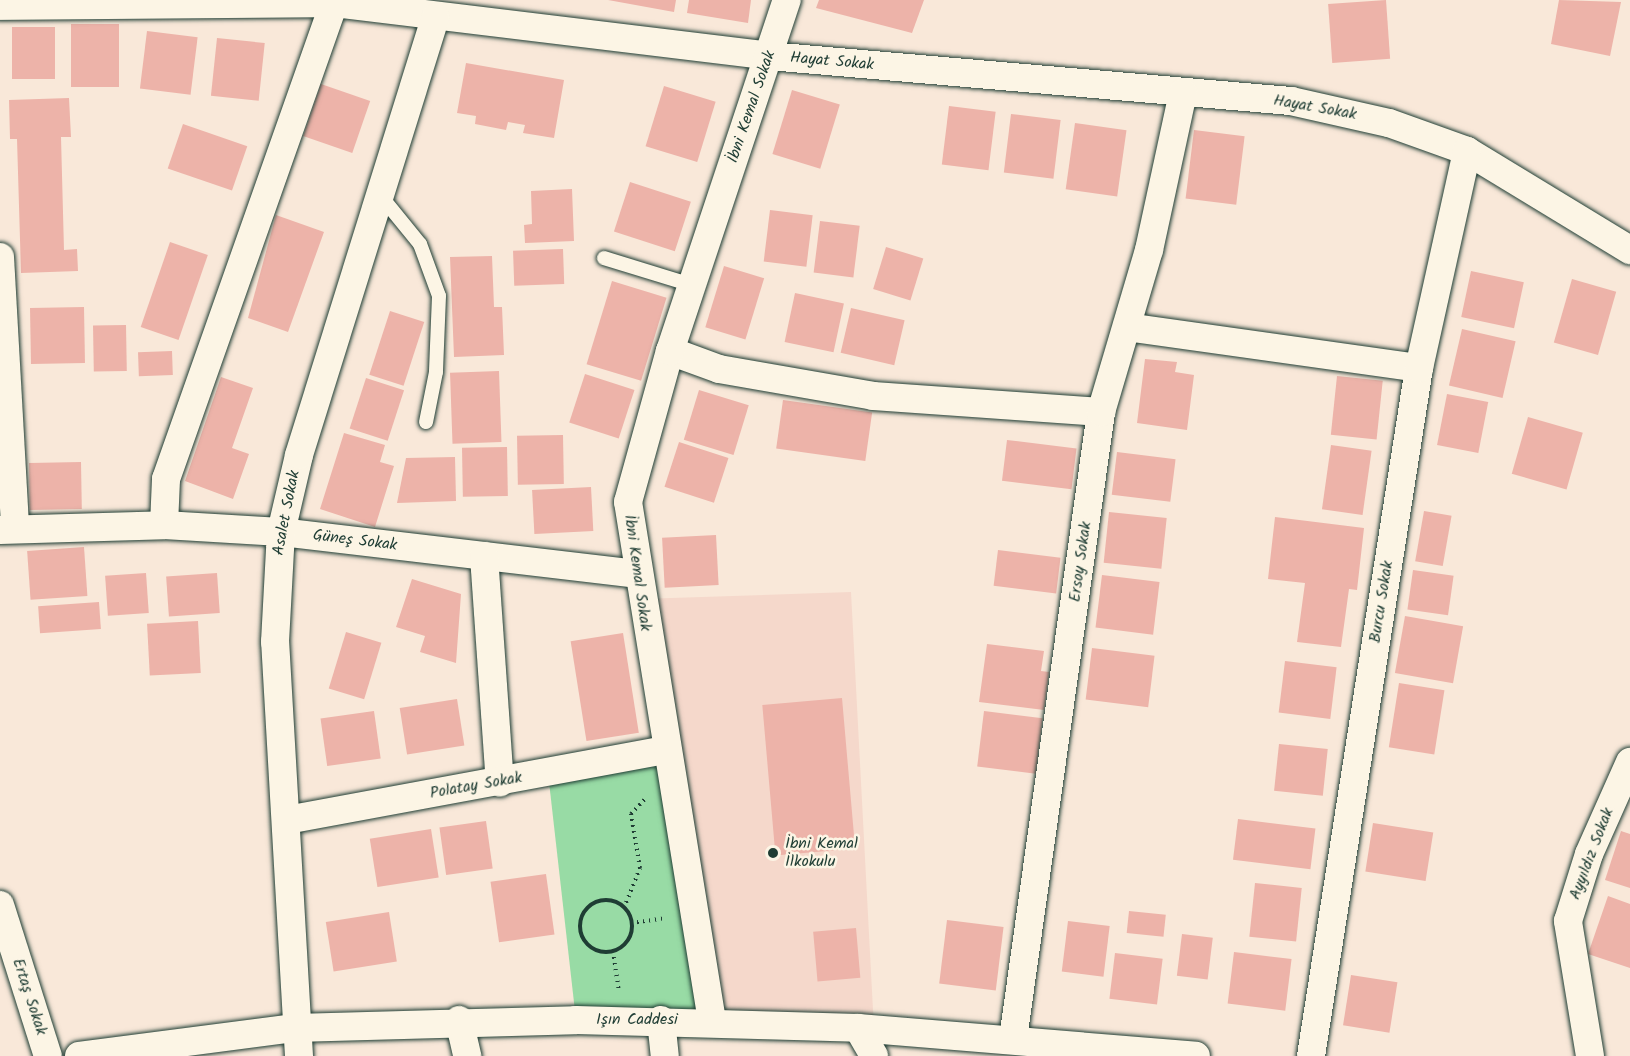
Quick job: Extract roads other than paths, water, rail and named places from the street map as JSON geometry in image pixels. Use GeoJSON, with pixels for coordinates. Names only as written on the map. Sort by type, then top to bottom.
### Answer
{"type":"FeatureCollection","features":[{"type":"Feature","properties":{"kind":"street","name":"İbni Kemal Sokak"},"geometry":{"type":"LineString","coordinates":[[712,1021],[664,750],[636,574],[628,502],[670,351],[787,0]]}},
{"type":"Feature","properties":{"kind":"street","name":"Hayat Sokak"},"geometry":{"type":"LineString","coordinates":[[0,6],[334,3],[435,18],[769,56],[1183,93],[1342,111],[1467,151],[1630,250]]}},
{"type":"Feature","properties":{"kind":"street"},"geometry":{"type":"LineString","coordinates":[[164,525],[165,479],[334,3]]}},
{"type":"Feature","properties":{"kind":"street","name":"Asalet Sokak"},"geometry":{"type":"LineString","coordinates":[[299,1056],[295,1028],[287,820],[275,642],[281,532],[299,455],[435,18]]}},
{"type":"Feature","properties":{"kind":"street","name":"Ersoy Sokak"},"geometry":{"type":"LineString","coordinates":[[1013,1039],[1101,412],[1127,327],[1183,93]]}},
{"type":"Feature","properties":{"kind":"street","name":"Burcu Sokak"},"geometry":{"type":"LineString","coordinates":[[1311,1056],[1419,368],[1467,151]]}},
{"type":"Feature","properties":{"kind":"street"},"geometry":{"type":"LineString","coordinates":[[0,257],[8,530]]}},
{"type":"Feature","properties":{"kind":"street"},"geometry":{"type":"LineString","coordinates":[[1127,327],[1419,368]]}},
{"type":"Feature","properties":{"kind":"street"},"geometry":{"type":"LineString","coordinates":[[670,351],[719,369],[873,396],[1101,412]]}},
{"type":"Feature","properties":{"kind":"street","name":"Güneş Sokak"},"geometry":{"type":"LineString","coordinates":[[8,530],[164,525],[281,532],[636,574]]}},
{"type":"Feature","properties":{"kind":"street"},"geometry":{"type":"LineString","coordinates":[[484,556],[500,782]]}},
{"type":"Feature","properties":{"kind":"street","name":"Polatay Sokak"},"geometry":{"type":"LineString","coordinates":[[287,820],[664,750]]}},
{"type":"Feature","properties":{"kind":"street","name":"Ayyıldız Sokak"},"geometry":{"type":"LineString","coordinates":[[1590,1056],[1568,921],[1589,854],[1630,762]]}},
{"type":"Feature","properties":{"kind":"street","name":"Ertaş Sokak"},"geometry":{"type":"LineString","coordinates":[[0,905],[48,1056]]}},
{"type":"Feature","properties":{"kind":"street"},"geometry":{"type":"LineString","coordinates":[[459,1020],[467,1056]]}},
{"type":"Feature","properties":{"kind":"street","name":"Işın Caddesi"},"geometry":{"type":"LineString","coordinates":[[79,1056],[295,1028],[459,1020],[712,1021],[858,1028],[1013,1039],[1130,1053],[1197,1056]]}},
{"type":"Feature","properties":{"kind":"street"},"geometry":{"type":"LineString","coordinates":[[661,1020],[665,1056]]}},
{"type":"Feature","properties":{"kind":"street"},"geometry":{"type":"LineString","coordinates":[[858,1028],[874,1056]]}},
{"type":"Feature","properties":{"kind":"lane"},"geometry":{"type":"LineString","coordinates":[[380,195],[420,244],[439,296],[436,372],[426,422]]}},
{"type":"Feature","properties":{"kind":"lane"},"geometry":{"type":"LineString","coordinates":[[604,258],[692,285]]}},
{"type":"Feature","properties":{"kind":"place","name":"İbni Kemal İlkokulu"},"geometry":{"type":"Point","coordinates":[773,853]}}]}
